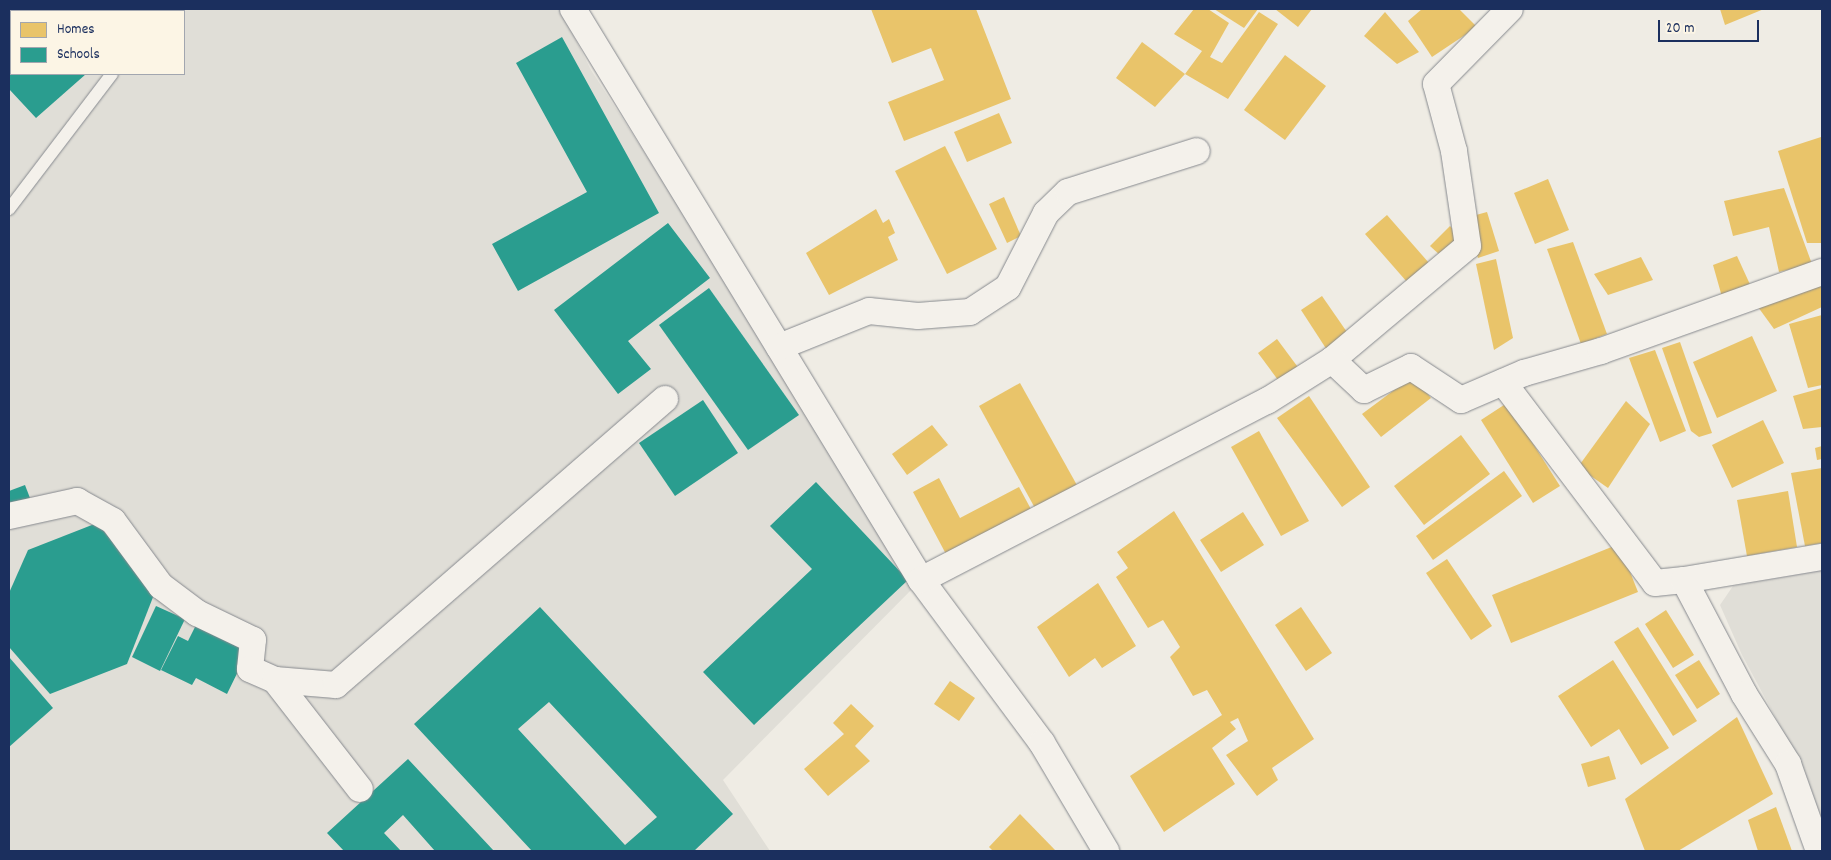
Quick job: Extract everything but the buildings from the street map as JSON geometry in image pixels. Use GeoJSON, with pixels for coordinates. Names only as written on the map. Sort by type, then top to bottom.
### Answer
{"type":"FeatureCollection","features":[{"type":"Feature","properties":{"kind":"street"},"geometry":{"type":"LineString","coordinates":[[573,9],[921,580],[1042,743],[1106,851]]}},
{"type":"Feature","properties":{"kind":"street"},"geometry":{"type":"LineString","coordinates":[[921,580],[1267,401],[1332,360],[1468,246],[1454,151],[1436,84],[1510,9]]}},
{"type":"Feature","properties":{"kind":"street"},"geometry":{"type":"LineString","coordinates":[[779,347],[869,311],[918,316],[970,312],[1008,287],[1046,213],[1068,192],[1197,151]]}},
{"type":"Feature","properties":{"kind":"street"},"geometry":{"type":"LineString","coordinates":[[1332,360],[1364,390],[1411,367],[1461,400],[1503,382],[1822,272]]}},
{"type":"Feature","properties":{"kind":"street"},"geometry":{"type":"LineString","coordinates":[[1503,382],[1655,582],[1684,580],[1822,557]]}},
{"type":"Feature","properties":{"kind":"street"},"geometry":{"type":"LineString","coordinates":[[309,722],[336,685],[665,399]]}},
{"type":"Feature","properties":{"kind":"street"},"geometry":{"type":"LineString","coordinates":[[9,516],[77,501],[113,521],[161,586],[197,613],[253,640],[250,669],[274,680],[336,685]]}},
{"type":"Feature","properties":{"kind":"street"},"geometry":{"type":"LineString","coordinates":[[1684,580],[1744,694],[1788,764],[1819,851]]}},
{"type":"Feature","properties":{"kind":"street"},"geometry":{"type":"LineString","coordinates":[[274,680],[360,789]]}},
{"type":"Feature","properties":{"kind":"lane"},"geometry":{"type":"LineString","coordinates":[[9,210],[111,75]]}},
{"type":"Feature","properties":{"kind":"shaded area"},"geometry":{"type":"Polygon","coordinates":[[[9,9],[560,9],[591,70],[921,580],[723,780],[770,851],[9,851],[9,9]]]}},
{"type":"Feature","properties":{"kind":"shaded area"},"geometry":{"type":"Polygon","coordinates":[[[1822,570],[1822,826],[1785,735],[1742,655],[1720,605],[1733,586],[1822,570]]]}}]}
